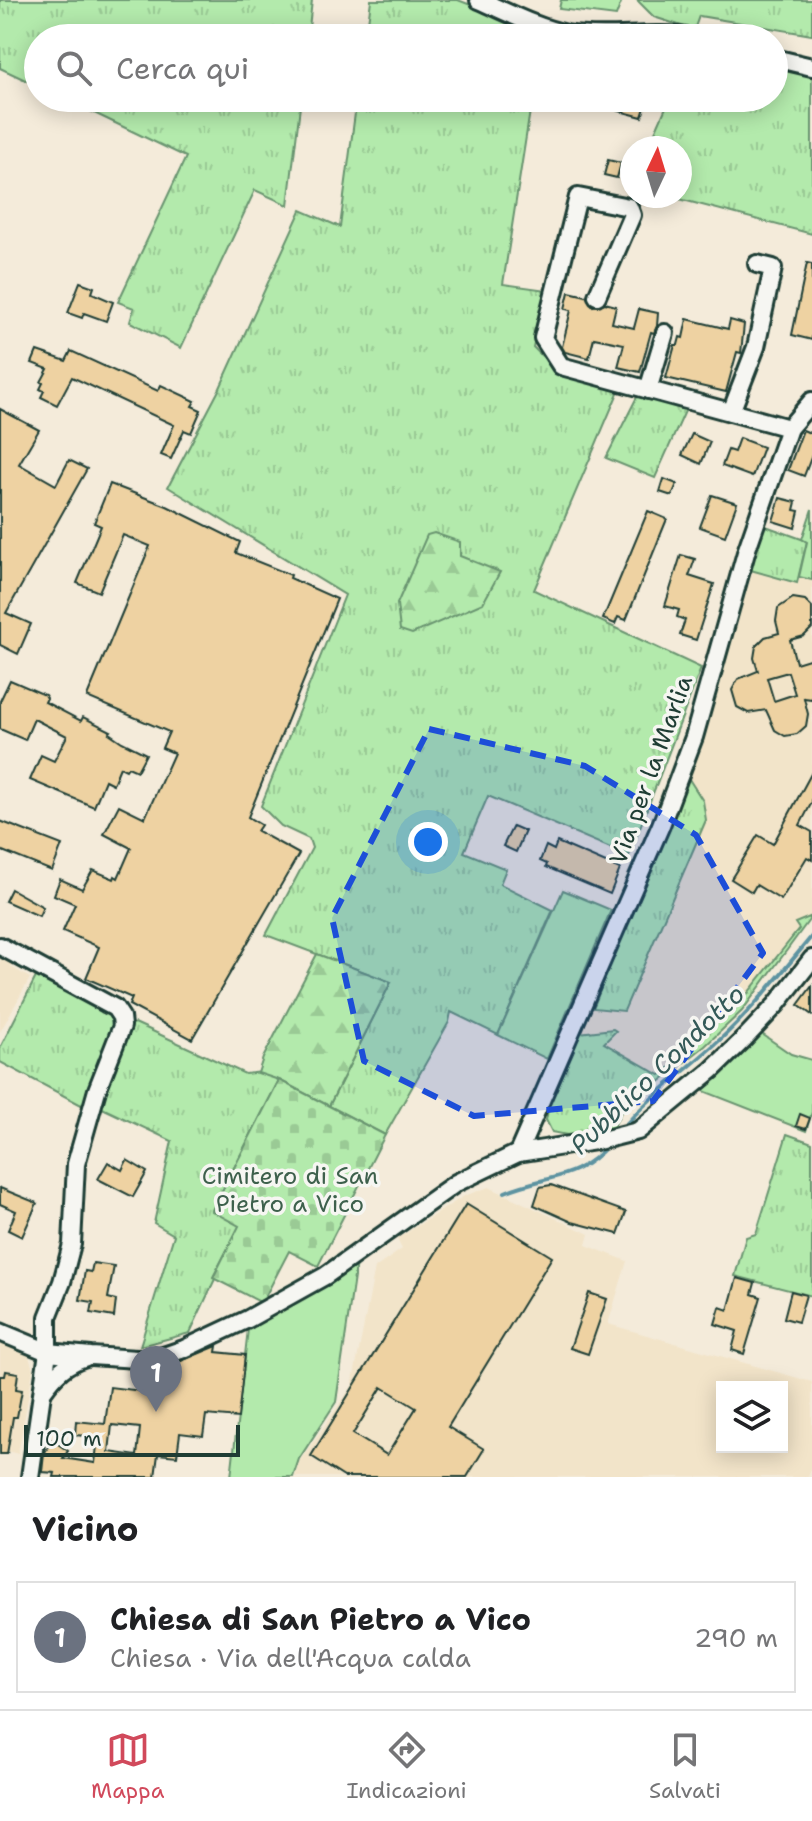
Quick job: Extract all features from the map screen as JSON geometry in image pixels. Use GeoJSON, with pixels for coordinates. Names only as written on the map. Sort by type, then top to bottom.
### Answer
{"type":"FeatureCollection","features":[{"type":"Feature","properties":{"kind":"street"},"geometry":{"type":"LineString","coordinates":[[479,0],[542,24]]}},
{"type":"Feature","properties":{"kind":"street"},"geometry":{"type":"LineString","coordinates":[[788,61],[812,67]]}},
{"type":"Feature","properties":{"kind":"street"},"geometry":{"type":"LineString","coordinates":[[597,296],[632,215],[629,207],[578,197],[543,338],[561,366],[789,428]]}},
{"type":"Feature","properties":{"kind":"street"},"geometry":{"type":"LineString","coordinates":[[731,412],[756,347],[773,268],[757,264]]}},
{"type":"Feature","properties":{"kind":"street"},"geometry":{"type":"LineString","coordinates":[[648,390],[665,333]]}},
{"type":"Feature","properties":{"kind":"street","name":"Via per la Marlia"},"geometry":{"type":"LineString","coordinates":[[518,1153],[666,810],[694,737],[747,549],[789,428],[812,401]]}},
{"type":"Feature","properties":{"kind":"street"},"geometry":{"type":"LineString","coordinates":[[0,946],[115,1008],[122,1026],[97,1090],[76,1164],[72,1244],[48,1317],[48,1352],[30,1477]]}},
{"type":"Feature","properties":{"kind":"street"},"geometry":{"type":"LineString","coordinates":[[0,1332],[48,1352],[152,1360],[166,1357],[248,1319],[325,1276],[456,1183],[518,1153],[625,1136],[638,1131],[712,1070],[776,1005],[812,959]]}},
{"type":"Feature","properties":{"kind":"street"},"geometry":{"type":"LineString","coordinates":[[42,1393],[53,1376],[67,1364],[91,1356]]}},
{"type":"Feature","properties":{"kind":"highlighted area"},"geometry":{"type":"Polygon","coordinates":[[[429,729],[585,766],[696,835],[763,953],[653,1101],[474,1116],[364,1061],[332,918],[429,729]]]}},
{"type":"Feature","properties":{"kind":"shaded area"},"geometry":{"type":"Polygon","coordinates":[[[753,571],[797,583],[799,577],[812,580],[812,920],[808,918],[795,923],[799,928],[732,1013],[719,1021],[677,1063],[660,1075],[603,1042],[615,1032],[579,1033],[592,1008],[624,1011],[706,820],[703,801],[687,776],[753,571]]]}},
{"type":"Feature","properties":{"kind":"shaded area"},"geometry":{"type":"Polygon","coordinates":[[[0,956],[30,978],[0,1032],[0,956]]]}},
{"type":"Feature","properties":{"kind":"shaded area"},"geometry":{"type":"Polygon","coordinates":[[[489,1187],[589,1234],[586,1245],[627,1261],[608,1324],[812,1382],[812,1465],[808,1477],[295,1477],[299,1462],[352,1386],[375,1268],[402,1249],[397,1239],[464,1196],[489,1187]]]}},
{"type":"Feature","properties":{"kind":"shaded area"},"geometry":{"type":"Polygon","coordinates":[[[0,1340],[29,1356],[33,1370],[18,1454],[0,1449],[0,1340]]]}},
{"type":"Feature","properties":{"kind":"green space"},"geometry":{"type":"Polygon","coordinates":[[[0,0],[312,0],[309,24],[24,24],[24,79],[0,68],[0,0]]]}},
{"type":"Feature","properties":{"kind":"green space"},"geometry":{"type":"Polygon","coordinates":[[[371,0],[458,0],[520,24],[368,24],[371,0]]]}},
{"type":"Feature","properties":{"kind":"green space"},"geometry":{"type":"Polygon","coordinates":[[[561,0],[622,0],[616,16],[559,9],[561,0]]]}},
{"type":"Feature","properties":{"kind":"green space"},"geometry":{"type":"Polygon","coordinates":[[[637,0],[812,0],[812,35],[788,31],[788,24],[747,24],[699,16],[696,24],[676,24],[654,17],[637,0]]]}},
{"type":"Feature","properties":{"kind":"green space"},"geometry":{"type":"Polygon","coordinates":[[[788,69],[812,75],[812,234],[692,202],[692,136],[653,136],[664,112],[788,112],[788,69]]]}},
{"type":"Feature","properties":{"kind":"green space"},"geometry":{"type":"Polygon","coordinates":[[[92,112],[299,112],[288,205],[255,190],[181,348],[130,322],[134,308],[118,302],[186,157],[92,112]]]}},
{"type":"Feature","properties":{"kind":"green space"},"geometry":{"type":"Polygon","coordinates":[[[355,112],[530,112],[503,284],[547,290],[533,347],[543,357],[573,375],[620,388],[534,590],[701,668],[629,856],[488,796],[464,852],[506,869],[500,884],[553,910],[498,1035],[451,1012],[449,1022],[385,1135],[329,1106],[391,982],[266,935],[312,848],[309,839],[281,826],[261,806],[345,595],[168,487],[220,388],[301,210],[340,227],[355,112]]]}},
{"type":"Feature","properties":{"kind":"green space"},"geometry":{"type":"Polygon","coordinates":[[[638,395],[686,409],[655,478],[606,458],[638,395]]]}},
{"type":"Feature","properties":{"kind":"green space"},"geometry":{"type":"Polygon","coordinates":[[[812,509],[812,580],[799,577],[807,542],[802,539],[812,509]]]}},
{"type":"Feature","properties":{"kind":"green space"},"geometry":{"type":"Polygon","coordinates":[[[763,525],[807,541],[797,583],[747,569],[763,525]]]}},
{"type":"Feature","properties":{"kind":"green space"},"geometry":{"type":"Polygon","coordinates":[[[434,533],[460,542],[460,556],[500,572],[483,603],[412,634],[400,630],[397,604],[427,535],[434,533]]]}},
{"type":"Feature","properties":{"kind":"green space"},"geometry":{"type":"Polygon","coordinates":[[[687,776],[703,801],[706,820],[624,1011],[593,1008],[687,776]]]}},
{"type":"Feature","properties":{"kind":"green space"},"geometry":{"type":"Polygon","coordinates":[[[563,890],[611,910],[547,1059],[498,1035],[563,890]]]}},
{"type":"Feature","properties":{"kind":"green space"},"geometry":{"type":"Polygon","coordinates":[[[812,916],[742,1011],[705,1046],[621,1112],[613,1128],[567,1135],[552,1132],[546,1120],[549,1105],[579,1033],[613,1029],[616,1031],[604,1043],[660,1075],[732,1013],[799,929],[795,923],[812,916]]]}},
{"type":"Feature","properties":{"kind":"green space"},"geometry":{"type":"Polygon","coordinates":[[[317,954],[391,982],[329,1106],[279,1080],[258,1073],[317,954]]]}},
{"type":"Feature","properties":{"kind":"green space"},"geometry":{"type":"Polygon","coordinates":[[[39,971],[109,1012],[117,1025],[87,1108],[0,1062],[0,1048],[39,971]]]}},
{"type":"Feature","properties":{"kind":"green space"},"geometry":{"type":"Polygon","coordinates":[[[135,1023],[245,1074],[262,1072],[279,1080],[212,1210],[240,1225],[213,1277],[215,1279],[190,1333],[140,1346],[174,1235],[154,1223],[172,1141],[100,1107],[128,1026],[135,1023]]]}},
{"type":"Feature","properties":{"kind":"green space"},"geometry":{"type":"Polygon","coordinates":[[[759,1032],[791,1054],[812,1060],[812,1112],[806,1131],[701,1090],[759,1032]]]}},
{"type":"Feature","properties":{"kind":"green space","name":"Cimitero di San Pietro a Vico"},"geometry":{"type":"Polygon","coordinates":[[[279,1080],[385,1135],[318,1266],[289,1251],[262,1303],[213,1278],[239,1226],[212,1211],[279,1080]]]}},
{"type":"Feature","properties":{"kind":"green space"},"geometry":{"type":"Polygon","coordinates":[[[787,1134],[812,1143],[812,1296],[735,1276],[746,1237],[756,1234],[787,1134]]]}},
{"type":"Feature","properties":{"kind":"green space"},"geometry":{"type":"Polygon","coordinates":[[[356,1263],[336,1402],[299,1459],[293,1477],[231,1477],[248,1329],[356,1263]]]}},
{"type":"Feature","properties":{"kind":"building"},"geometry":{"type":"Polygon","coordinates":[[[623,112],[644,112],[642,117],[623,112]]]}},
{"type":"Feature","properties":{"kind":"building"},"geometry":{"type":"Polygon","coordinates":[[[608,160],[620,163],[617,178],[604,175],[608,160]]]}},
{"type":"Feature","properties":{"kind":"building"},"geometry":{"type":"Polygon","coordinates":[[[807,263],[812,264],[812,340],[792,335],[807,263]]]}},
{"type":"Feature","properties":{"kind":"building"},"geometry":{"type":"Polygon","coordinates":[[[80,282],[94,287],[92,293],[113,302],[106,321],[84,313],[82,318],[68,313],[80,282]]]}},
{"type":"Feature","properties":{"kind":"building"},"geometry":{"type":"Polygon","coordinates":[[[569,292],[586,296],[593,306],[605,303],[616,306],[612,323],[634,328],[639,309],[658,313],[657,326],[654,333],[651,332],[640,372],[618,367],[624,344],[594,338],[589,358],[565,352],[562,347],[571,310],[565,309],[569,292]]]}},
{"type":"Feature","properties":{"kind":"building"},"geometry":{"type":"Polygon","coordinates":[[[687,319],[728,329],[730,320],[744,324],[741,353],[737,352],[726,392],[666,378],[675,345],[678,345],[680,337],[683,338],[687,319]]]}},
{"type":"Feature","properties":{"kind":"building"},"geometry":{"type":"Polygon","coordinates":[[[37,351],[66,361],[71,351],[158,391],[161,385],[195,401],[192,406],[201,410],[191,433],[184,430],[171,459],[161,455],[174,425],[72,377],[57,405],[41,397],[44,391],[40,389],[41,382],[48,369],[32,363],[37,351]]]}},
{"type":"Feature","properties":{"kind":"building"},"geometry":{"type":"Polygon","coordinates":[[[0,409],[39,430],[19,464],[56,485],[69,460],[87,469],[6,613],[31,624],[18,654],[0,645],[0,409]]]}},
{"type":"Feature","properties":{"kind":"building"},"geometry":{"type":"Polygon","coordinates":[[[803,430],[812,434],[812,455],[804,476],[788,470],[803,430]]]}},
{"type":"Feature","properties":{"kind":"building"},"geometry":{"type":"Polygon","coordinates":[[[692,434],[710,442],[701,464],[682,455],[692,434]]]}},
{"type":"Feature","properties":{"kind":"building"},"geometry":{"type":"Polygon","coordinates":[[[739,438],[763,447],[752,477],[722,466],[728,450],[734,452],[739,438]]]}},
{"type":"Feature","properties":{"kind":"building"},"geometry":{"type":"Polygon","coordinates":[[[664,479],[677,484],[672,496],[660,492],[664,479]]]}},
{"type":"Feature","properties":{"kind":"building"},"geometry":{"type":"Polygon","coordinates":[[[110,484],[167,506],[240,542],[236,553],[291,575],[290,578],[337,599],[248,817],[261,825],[257,831],[299,854],[192,1039],[129,1005],[132,998],[86,978],[99,947],[63,931],[75,904],[54,895],[60,879],[82,889],[93,870],[118,878],[131,848],[104,834],[119,805],[145,818],[174,753],[162,748],[169,732],[87,697],[150,546],[123,535],[99,592],[77,583],[101,526],[94,523],[110,484]]]}},
{"type":"Feature","properties":{"kind":"building"},"geometry":{"type":"Polygon","coordinates":[[[712,495],[737,503],[725,536],[700,527],[712,495]]]}},
{"type":"Feature","properties":{"kind":"building"},"geometry":{"type":"Polygon","coordinates":[[[780,498],[796,502],[794,510],[799,511],[795,528],[773,521],[780,498]]]}},
{"type":"Feature","properties":{"kind":"building"},"geometry":{"type":"Polygon","coordinates":[[[648,511],[667,519],[626,620],[618,617],[615,624],[603,619],[648,511]]]}},
{"type":"Feature","properties":{"kind":"building"},"geometry":{"type":"Polygon","coordinates":[[[681,555],[695,559],[689,576],[714,584],[696,640],[680,635],[685,620],[677,617],[679,610],[665,606],[681,555]]]}},
{"type":"Feature","properties":{"kind":"building"},"geometry":{"type":"Polygon","coordinates":[[[793,598],[805,600],[812,607],[812,628],[804,636],[790,640],[796,663],[812,658],[812,699],[804,698],[808,714],[806,726],[797,734],[785,736],[775,730],[766,710],[748,713],[737,707],[732,690],[738,679],[758,671],[754,658],[756,646],[765,637],[779,633],[776,621],[778,608],[793,598]],[[788,672],[767,678],[774,701],[795,694],[788,672]]]}},
{"type":"Feature","properties":{"kind":"building"},"geometry":{"type":"Polygon","coordinates":[[[10,680],[45,695],[45,702],[81,721],[83,717],[111,731],[109,733],[122,742],[146,754],[137,771],[120,767],[113,784],[105,780],[94,807],[30,780],[41,755],[54,761],[67,736],[34,719],[25,740],[0,729],[0,701],[10,680]]]}},
{"type":"Feature","properties":{"kind":"building"},"geometry":{"type":"Polygon","coordinates":[[[812,772],[812,802],[800,825],[812,832],[812,860],[807,857],[781,900],[756,885],[752,892],[731,879],[758,835],[773,844],[812,772]]]}},
{"type":"Feature","properties":{"kind":"building"},"geometry":{"type":"Polygon","coordinates":[[[0,821],[62,845],[52,871],[0,850],[0,821]]]}},
{"type":"Feature","properties":{"kind":"building"},"geometry":{"type":"Polygon","coordinates":[[[513,826],[525,831],[516,852],[503,846],[513,826]]]}},
{"type":"Feature","properties":{"kind":"building"},"geometry":{"type":"Polygon","coordinates":[[[557,842],[620,869],[610,894],[546,867],[547,864],[540,861],[546,846],[554,850],[557,842]]]}},
{"type":"Feature","properties":{"kind":"building"},"geometry":{"type":"Polygon","coordinates":[[[11,889],[43,907],[39,916],[5,901],[11,889]]]}},
{"type":"Feature","properties":{"kind":"building"},"geometry":{"type":"Polygon","coordinates":[[[812,986],[812,1015],[798,1005],[812,986]]]}},
{"type":"Feature","properties":{"kind":"building"},"geometry":{"type":"Polygon","coordinates":[[[800,1114],[810,1118],[806,1129],[796,1126],[800,1114]]]}},
{"type":"Feature","properties":{"kind":"building"},"geometry":{"type":"Polygon","coordinates":[[[127,1160],[147,1172],[133,1197],[98,1179],[108,1162],[122,1170],[127,1160]]]}},
{"type":"Feature","properties":{"kind":"building"},"geometry":{"type":"Polygon","coordinates":[[[551,1185],[626,1212],[618,1234],[572,1222],[534,1205],[540,1187],[551,1185]]]}},
{"type":"Feature","properties":{"kind":"building"},"geometry":{"type":"Polygon","coordinates":[[[0,1188],[37,1203],[22,1237],[8,1230],[16,1211],[0,1204],[0,1188]]]}},
{"type":"Feature","properties":{"kind":"building"},"geometry":{"type":"Polygon","coordinates":[[[466,1204],[552,1257],[448,1427],[484,1449],[467,1477],[344,1477],[311,1456],[466,1204]],[[382,1387],[353,1434],[387,1455],[416,1408],[382,1387]]]}},
{"type":"Feature","properties":{"kind":"building"},"geometry":{"type":"Polygon","coordinates":[[[93,1263],[114,1266],[108,1298],[116,1300],[114,1317],[91,1313],[93,1302],[80,1300],[85,1271],[91,1272],[93,1263]]]}},
{"type":"Feature","properties":{"kind":"building"},"geometry":{"type":"Polygon","coordinates":[[[737,1278],[755,1283],[752,1294],[761,1297],[744,1354],[732,1350],[737,1331],[715,1324],[720,1307],[728,1310],[737,1278]]]}},
{"type":"Feature","properties":{"kind":"building"},"geometry":{"type":"Polygon","coordinates":[[[791,1291],[806,1295],[798,1322],[784,1318],[791,1291]]]}},
{"type":"Feature","properties":{"kind":"building"},"geometry":{"type":"Polygon","coordinates":[[[589,1293],[607,1299],[588,1354],[570,1348],[589,1293]]]}},
{"type":"Feature","properties":{"kind":"building"},"geometry":{"type":"Polygon","coordinates":[[[217,1346],[216,1352],[245,1355],[238,1418],[206,1415],[203,1436],[180,1433],[177,1456],[158,1454],[155,1477],[54,1477],[55,1473],[42,1472],[44,1454],[52,1440],[68,1451],[63,1458],[95,1463],[98,1437],[75,1435],[76,1421],[105,1424],[110,1387],[141,1391],[143,1382],[152,1384],[154,1371],[176,1370],[176,1363],[217,1346]],[[112,1425],[109,1452],[137,1456],[140,1428],[112,1425]]]}},
{"type":"Feature","properties":{"kind":"building"},"geometry":{"type":"Polygon","coordinates":[[[6,1371],[18,1373],[16,1389],[22,1390],[17,1417],[13,1417],[7,1454],[0,1454],[0,1376],[5,1376],[6,1371]]]}},
{"type":"Feature","properties":{"kind":"waterway","name":"Pubblico Condotto"},"geometry":{"type":"LineString","coordinates":[[621,1130],[645,1104],[737,1023],[812,936]]}},
{"type":"Feature","properties":{"kind":"waterway","name":"Pubblico Condotto"},"geometry":{"type":"LineString","coordinates":[[505,1192],[573,1171],[597,1156],[610,1143]]}},
{"type":"Feature","properties":{"kind":"place","name":"Chiesa di San Pietro a Vico"},"geometry":{"type":"Point","coordinates":[156,1412]}}]}
